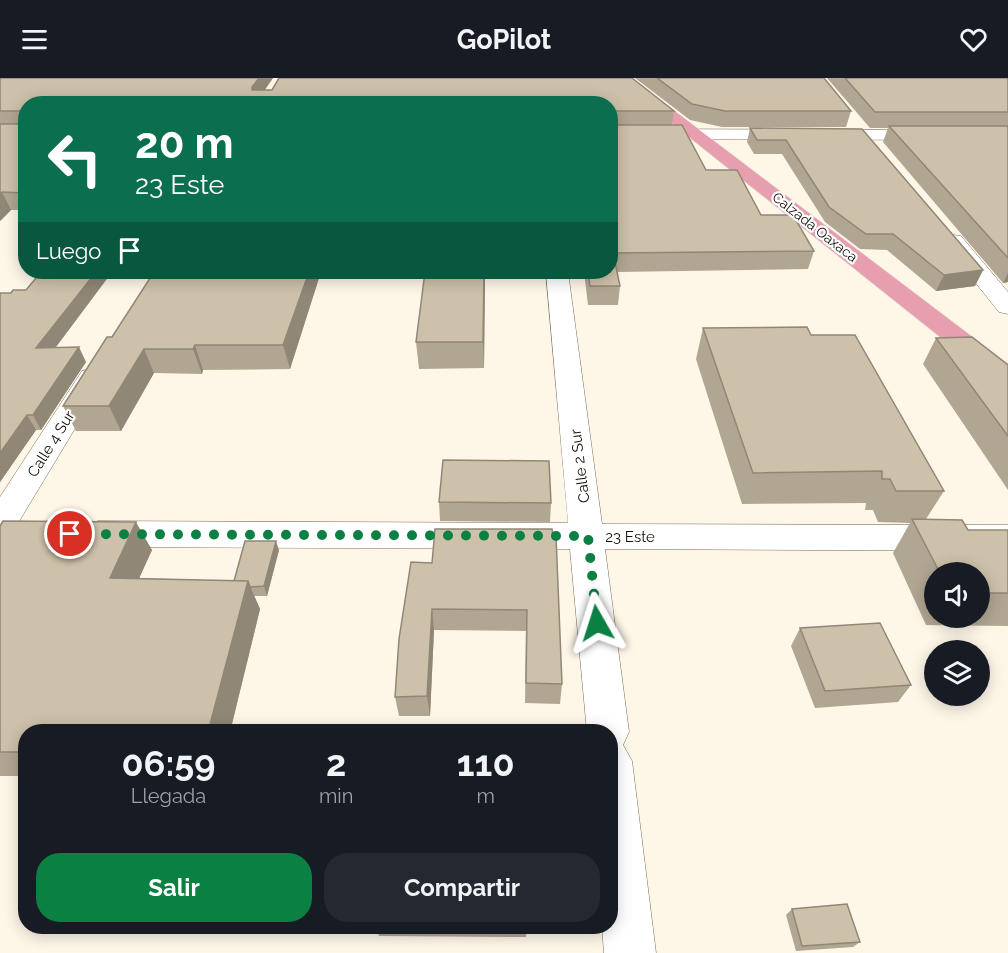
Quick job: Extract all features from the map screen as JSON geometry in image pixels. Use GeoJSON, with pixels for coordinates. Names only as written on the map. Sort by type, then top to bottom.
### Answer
{"type":"FeatureCollection","features":[{"type":"Feature","properties":{"kind":"main road","name":"Calzada Oaxaca"},"geometry":{"type":"LineString","coordinates":[[622,78],[1008,377]]}},
{"type":"Feature","properties":{"kind":"street"},"geometry":{"type":"LineString","coordinates":[[851,118],[880,153]]}},
{"type":"Feature","properties":{"kind":"street"},"geometry":{"type":"LineString","coordinates":[[618,134],[1008,135]]}},
{"type":"Feature","properties":{"kind":"street"},"geometry":{"type":"LineString","coordinates":[[940,226],[1008,307]]}},
{"type":"Feature","properties":{"kind":"street","name":"Calle 2 Sur"},"geometry":{"type":"LineString","coordinates":[[558,279],[607,724]]}},
{"type":"Feature","properties":{"kind":"street","name":"Calle 4 Sur"},"geometry":{"type":"LineString","coordinates":[[8,531],[108,352]]}},
{"type":"Feature","properties":{"kind":"street","name":"23 Este"},"geometry":{"type":"LineString","coordinates":[[72,534],[1008,538]]}},
{"type":"Feature","properties":{"kind":"street"},"geometry":{"type":"LineString","coordinates":[[618,838],[630,953]]}},
{"type":"Feature","properties":{"kind":"building"},"geometry":{"type":"Polygon","coordinates":[[[0,78],[259,78],[252,90],[272,90],[279,78],[632,78],[674,111],[618,111],[618,96],[18,96],[18,111],[0,111],[0,78]]]}},
{"type":"Feature","properties":{"kind":"building"},"geometry":{"type":"Polygon","coordinates":[[[657,78],[824,78],[851,111],[725,111],[692,104],[657,78]]]}},
{"type":"Feature","properties":{"kind":"building"},"geometry":{"type":"Polygon","coordinates":[[[845,78],[1008,78],[1008,112],[875,112],[845,78]]]}},
{"type":"Feature","properties":{"kind":"building"},"geometry":{"type":"Polygon","coordinates":[[[0,124],[18,124],[18,193],[2,192],[0,194],[0,124]]]}},
{"type":"Feature","properties":{"kind":"building"},"geometry":{"type":"Polygon","coordinates":[[[618,125],[682,125],[706,170],[737,170],[761,215],[793,215],[814,251],[618,253],[618,125]]]}},
{"type":"Feature","properties":{"kind":"building"},"geometry":{"type":"Polygon","coordinates":[[[889,126],[1008,126],[1008,258],[889,126]]]}},
{"type":"Feature","properties":{"kind":"building"},"geometry":{"type":"Polygon","coordinates":[[[750,128],[862,129],[983,270],[944,275],[893,234],[866,234],[829,207],[786,140],[757,140],[750,128]]]}},
{"type":"Feature","properties":{"kind":"building"},"geometry":{"type":"Polygon","coordinates":[[[618,277],[620,286],[590,286],[589,279],[618,279],[618,277]]]}},
{"type":"Feature","properties":{"kind":"building"},"geometry":{"type":"Polygon","coordinates":[[[35,279],[90,279],[36,348],[79,347],[33,415],[27,415],[0,453],[0,293],[26,290],[35,279]]]}},
{"type":"Feature","properties":{"kind":"building"},"geometry":{"type":"Polygon","coordinates":[[[149,279],[307,279],[283,345],[195,345],[193,349],[144,349],[109,406],[63,406],[107,337],[112,337],[149,279]]]}},
{"type":"Feature","properties":{"kind":"building"},"geometry":{"type":"Polygon","coordinates":[[[424,279],[484,279],[483,342],[416,342],[424,279]]]}},
{"type":"Feature","properties":{"kind":"building"},"geometry":{"type":"Polygon","coordinates":[[[807,327],[811,335],[855,335],[944,491],[896,491],[890,479],[882,479],[882,471],[753,473],[703,328],[807,327]]]}},
{"type":"Feature","properties":{"kind":"building"},"geometry":{"type":"Polygon","coordinates":[[[972,337],[1008,365],[1008,436],[936,338],[972,337]]]}},
{"type":"Feature","properties":{"kind":"building"},"geometry":{"type":"Polygon","coordinates":[[[443,460],[549,461],[551,503],[439,502],[443,460]]]}},
{"type":"Feature","properties":{"kind":"building"},"geometry":{"type":"Polygon","coordinates":[[[912,519],[962,520],[968,530],[1008,530],[1008,593],[990,593],[990,562],[934,562],[912,519]]]}},
{"type":"Feature","properties":{"kind":"building"},"geometry":{"type":"Polygon","coordinates":[[[3,521],[136,522],[110,578],[248,581],[210,724],[18,724],[18,752],[0,752],[0,526],[3,521]]]}},
{"type":"Feature","properties":{"kind":"building"},"geometry":{"type":"Polygon","coordinates":[[[435,529],[552,529],[553,536],[556,536],[562,684],[526,683],[527,610],[432,609],[427,696],[395,697],[399,639],[411,562],[432,563],[435,529]]]}},
{"type":"Feature","properties":{"kind":"building"},"geometry":{"type":"Polygon","coordinates":[[[245,541],[276,541],[264,586],[250,587],[248,581],[234,581],[245,541]]]}},
{"type":"Feature","properties":{"kind":"building"},"geometry":{"type":"Polygon","coordinates":[[[880,623],[911,685],[825,691],[800,628],[880,623]]]}},
{"type":"Feature","properties":{"kind":"building"},"geometry":{"type":"Polygon","coordinates":[[[847,904],[860,942],[802,946],[792,909],[847,904]]]}},
{"type":"Feature","properties":{"kind":"route"},"geometry":{"type":"LineString","coordinates":[[70,534],[588,536],[597,623]]}}]}
